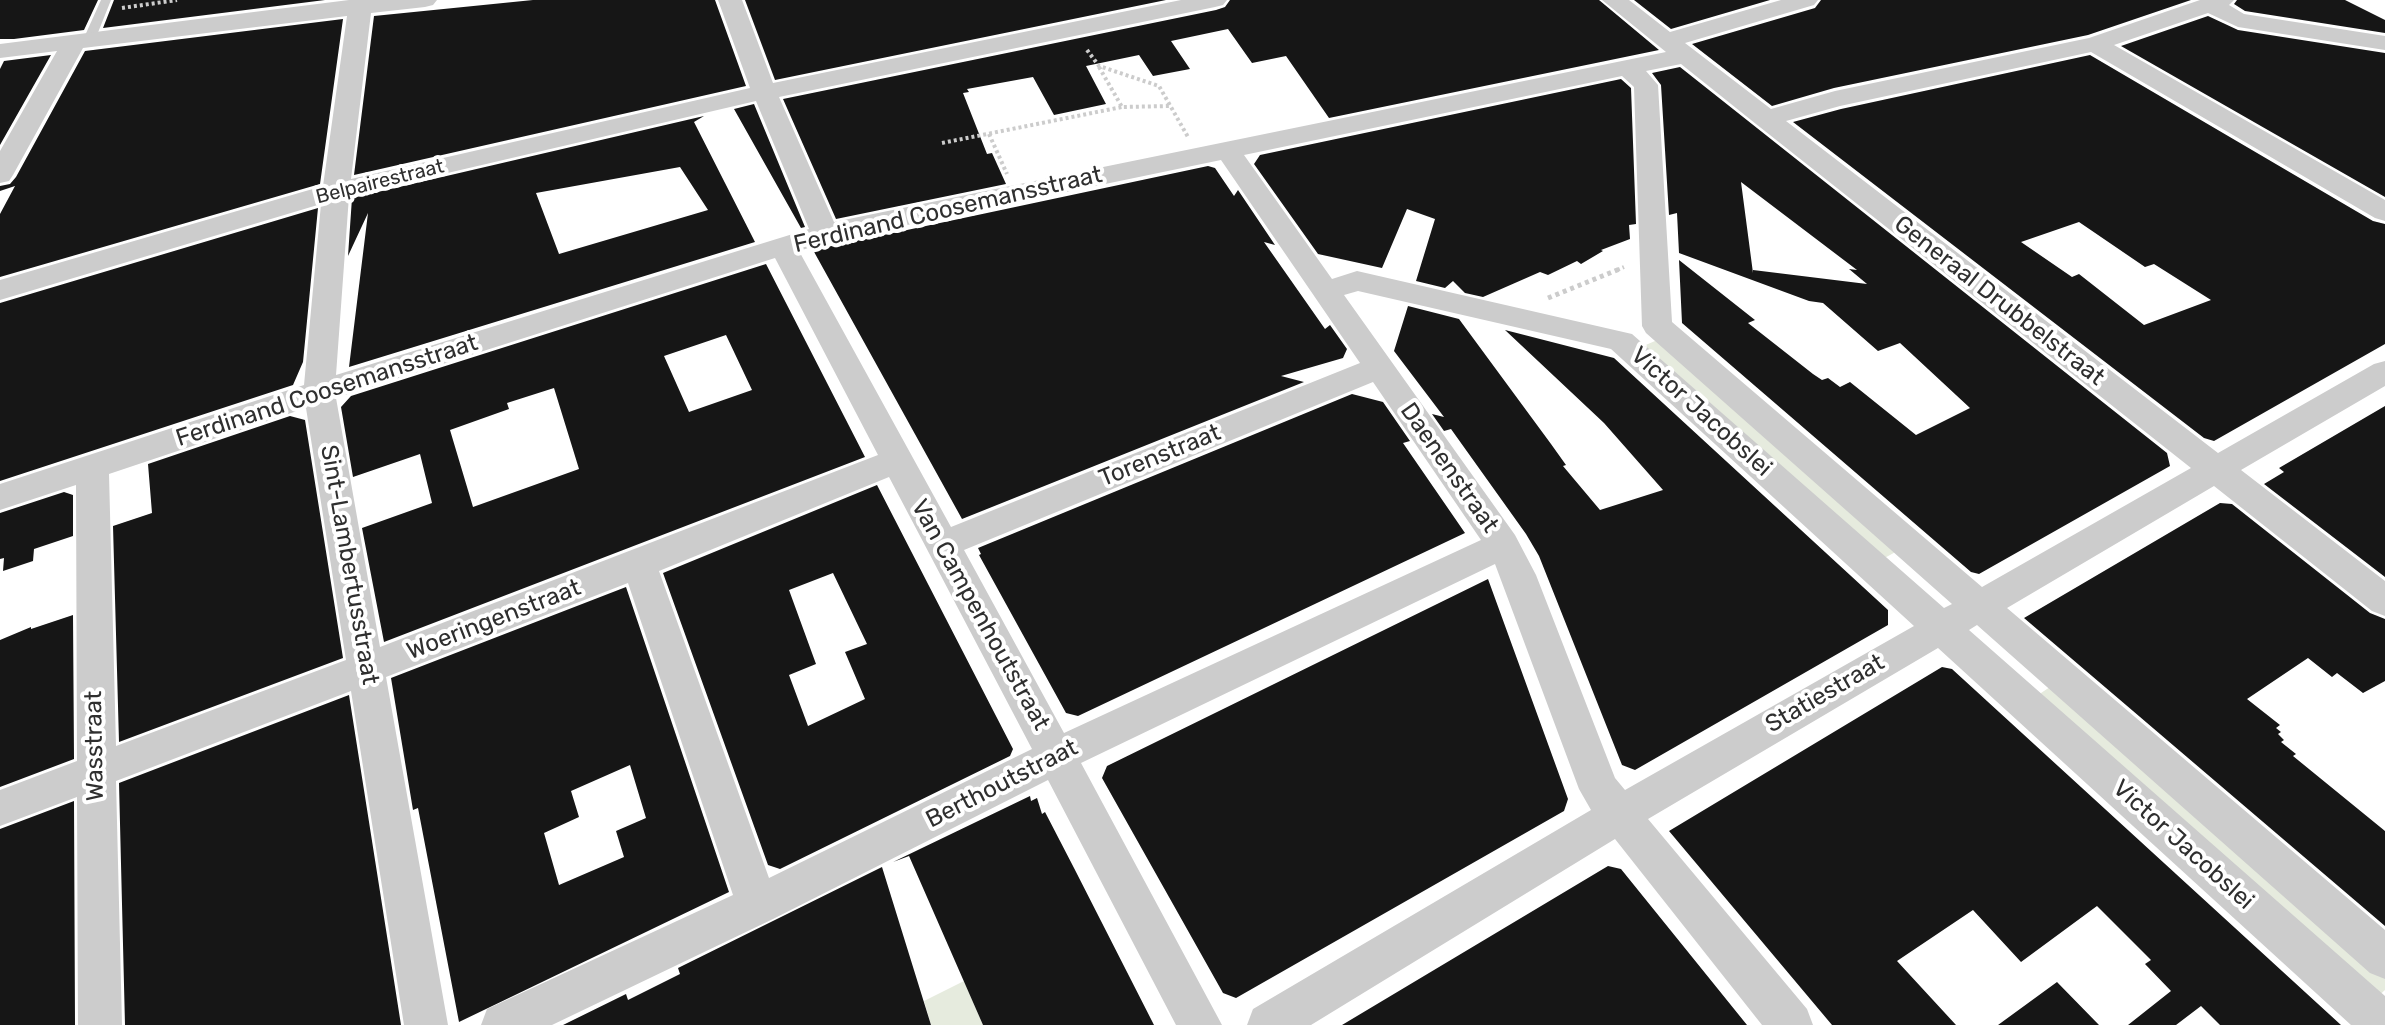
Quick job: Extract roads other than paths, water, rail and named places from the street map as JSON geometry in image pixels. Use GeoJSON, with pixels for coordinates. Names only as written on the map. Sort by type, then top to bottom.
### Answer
{"type":"FeatureCollection","features":[{"type":"Feature","properties":{"kind":"street"},"geometry":{"type":"LineString","coordinates":[[0,51],[361,3],[425,0]]}},
{"type":"Feature","properties":{"kind":"street"},"geometry":{"type":"LineString","coordinates":[[730,0],[764,92],[825,233]]}},
{"type":"Feature","properties":{"kind":"street","name":"Belpairestraat"},"geometry":{"type":"LineString","coordinates":[[0,290],[336,191],[764,92],[1215,0]]}},
{"type":"Feature","properties":{"kind":"street","name":"Generaal Drubbelstraat"},"geometry":{"type":"LineString","coordinates":[[1614,0],[2385,601]]}},
{"type":"Feature","properties":{"kind":"street","name":"Ferdinand Coosemansstraat"},"geometry":{"type":"LineString","coordinates":[[0,497],[319,392],[825,233],[1628,68],[1806,0]]}},
{"type":"Feature","properties":{"kind":"street"},"geometry":{"type":"LineString","coordinates":[[1765,119],[1835,99],[2095,44],[2216,2],[2238,20],[2385,43]]}},
{"type":"Feature","properties":{"kind":"street","name":"Sint-Lambertusstraat"},"geometry":{"type":"LineString","coordinates":[[361,3],[336,191],[319,392],[426,1025]]}},
{"type":"Feature","properties":{"kind":"street"},"geometry":{"type":"LineString","coordinates":[[0,175],[81,41]]}},
{"type":"Feature","properties":{"kind":"street"},"geometry":{"type":"LineString","coordinates":[[2095,44],[2385,212]]}},
{"type":"Feature","properties":{"kind":"street"},"geometry":{"type":"LineString","coordinates":[[1628,68],[1646,85],[1657,326]]}},
{"type":"Feature","properties":{"kind":"street","name":"Daenenstraat"},"geometry":{"type":"LineString","coordinates":[[1213,152],[1327,290],[1503,545],[1518,575],[1599,789],[1791,1025]]}},
{"type":"Feature","properties":{"kind":"street","name":"Van Campenhoutstraat"},"geometry":{"type":"LineString","coordinates":[[783,247],[1200,1025]]}},
{"type":"Feature","properties":{"kind":"street"},"geometry":{"type":"LineString","coordinates":[[1327,290],[1357,281],[1621,341]]}},
{"type":"Feature","properties":{"kind":"street","name":"Victor Jacobslei"},"geometry":{"type":"LineString","coordinates":[[2384,1025],[1621,341],[1657,326],[2385,958]]}},
{"type":"Feature","properties":{"kind":"street","name":"Torenstraat"},"geometry":{"type":"LineString","coordinates":[[941,545],[1379,368]]}},
{"type":"Feature","properties":{"kind":"street","name":"Statiestraat"},"geometry":{"type":"LineString","coordinates":[[1269,1025],[1618,815],[2385,372]]}},
{"type":"Feature","properties":{"kind":"street","name":"Woeringenstraat"},"geometry":{"type":"LineString","coordinates":[[0,808],[639,564],[897,461]]}},
{"type":"Feature","properties":{"kind":"street","name":"Wasstraat"},"geometry":{"type":"LineString","coordinates":[[92,467],[100,1025]]}},
{"type":"Feature","properties":{"kind":"street","name":"Berthoutstraat"},"geometry":{"type":"LineString","coordinates":[[503,1025],[1503,545]]}},
{"type":"Feature","properties":{"kind":"street"},"geometry":{"type":"LineString","coordinates":[[639,564],[758,905]]}},
{"type":"Feature","properties":{"kind":"lane"},"geometry":{"type":"LineString","coordinates":[[81,41],[106,0]]}}]}
